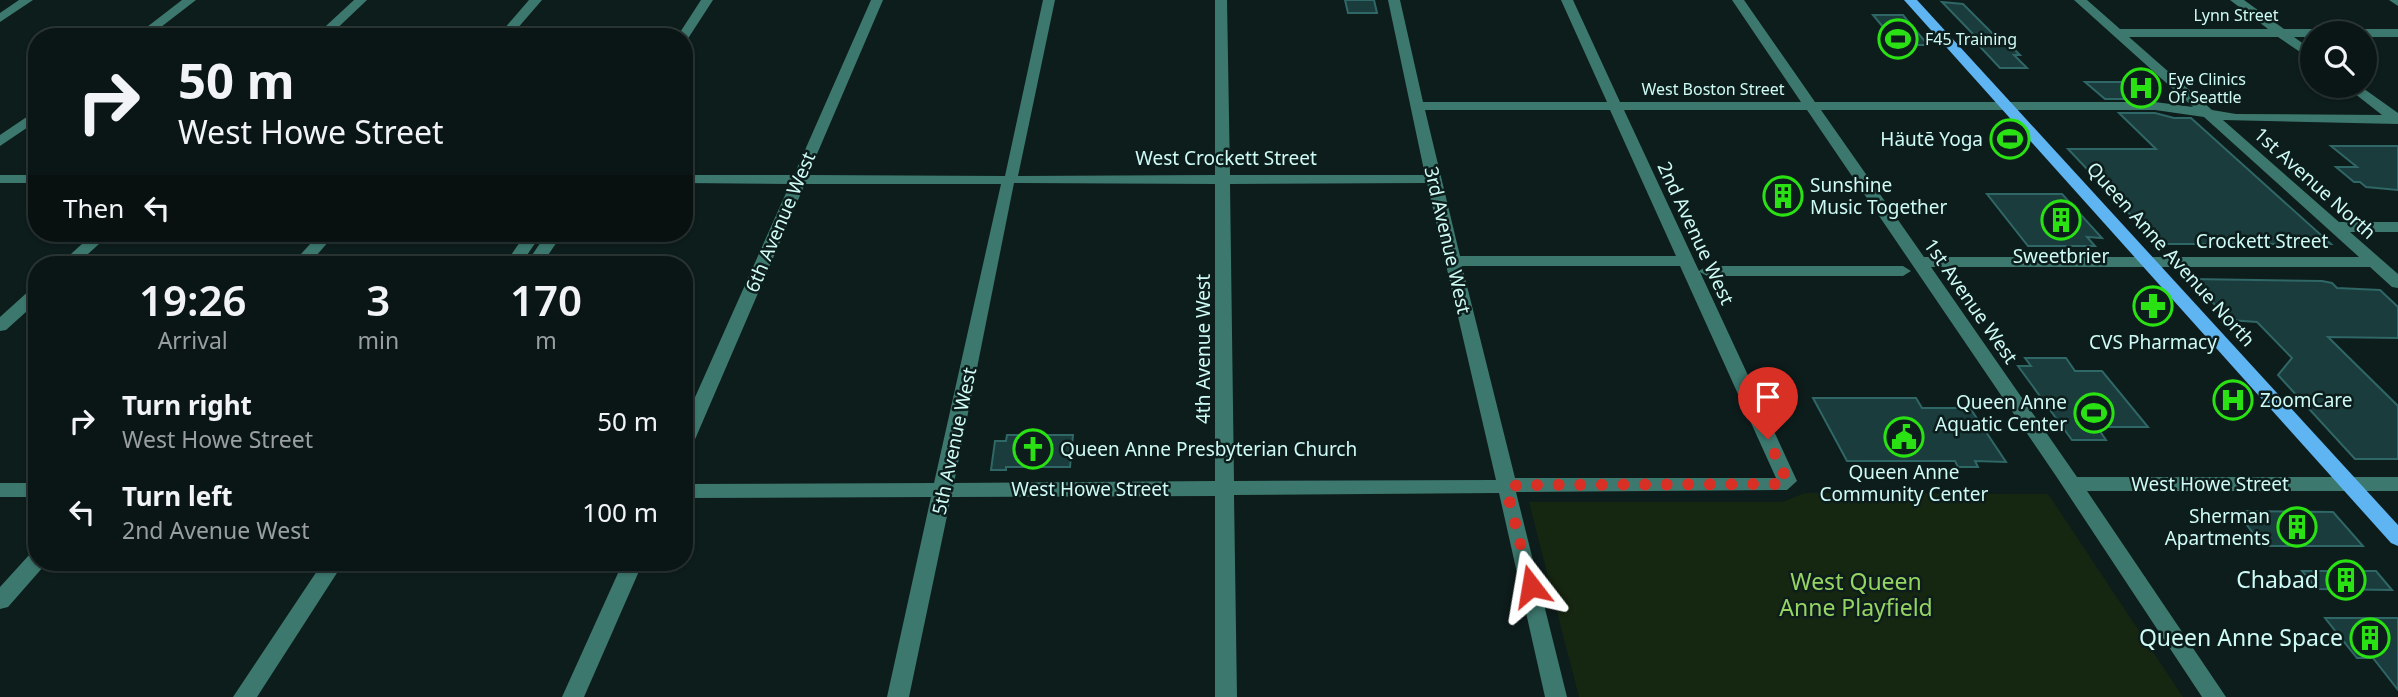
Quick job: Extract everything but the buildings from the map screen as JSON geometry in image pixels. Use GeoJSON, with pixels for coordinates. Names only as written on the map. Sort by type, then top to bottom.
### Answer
{"type":"FeatureCollection","features":[{"type":"Feature","properties":{"kind":"main road","name":"Queen Anne Avenue North"},"geometry":{"type":"LineString","coordinates":[[1910,0],[2398,538]]}},
{"type":"Feature","properties":{"kind":"street"},"geometry":{"type":"LineString","coordinates":[[0,18],[27,0]]}},
{"type":"Feature","properties":{"kind":"street"},"geometry":{"type":"LineString","coordinates":[[152,28],[190,0]]}},
{"type":"Feature","properties":{"kind":"street"},"geometry":{"type":"LineString","coordinates":[[330,28],[361,0]]}},
{"type":"Feature","properties":{"kind":"street"},"geometry":{"type":"LineString","coordinates":[[511,28],[536,0]]}},
{"type":"Feature","properties":{"kind":"street"},"geometry":{"type":"LineString","coordinates":[[689,28],[707,0]]}},
{"type":"Feature","properties":{"kind":"street","name":"6th Avenue West"},"geometry":{"type":"LineString","coordinates":[[693,423],[877,0]]}},
{"type":"Feature","properties":{"kind":"street","name":"5th Avenue West"},"geometry":{"type":"LineString","coordinates":[[898,697],[1049,0]]}},
{"type":"Feature","properties":{"kind":"street","name":"4th Avenue West"},"geometry":{"type":"LineString","coordinates":[[1221,0],[1226,697]]}},
{"type":"Feature","properties":{"kind":"street","name":"3rd Avenue West"},"geometry":{"type":"LineString","coordinates":[[1394,0],[1433,179],[1556,697]]}},
{"type":"Feature","properties":{"kind":"street","name":"2nd Avenue West"},"geometry":{"type":"LineString","coordinates":[[1567,0],[1783,470],[1785,484]]}},
{"type":"Feature","properties":{"kind":"street","name":"1st Avenue West"},"geometry":{"type":"LineString","coordinates":[[1738,0],[2215,697]]}},
{"type":"Feature","properties":{"kind":"street","name":"1st Avenue North"},"geometry":{"type":"LineString","coordinates":[[2080,0],[2398,283]]}},
{"type":"Feature","properties":{"kind":"street"},"geometry":{"type":"LineString","coordinates":[[2236,0],[2300,47]]}},
{"type":"Feature","properties":{"kind":"street","name":"Lynn Street"},"geometry":{"type":"LineString","coordinates":[[2117,33],[2398,33]]}},
{"type":"Feature","properties":{"kind":"street"},"geometry":{"type":"LineString","coordinates":[[2368,98],[2397,119]]}},
{"type":"Feature","properties":{"kind":"street","name":"West Boston Street"},"geometry":{"type":"LineString","coordinates":[[1418,106],[2155,106],[2246,118],[2397,119]]}},
{"type":"Feature","properties":{"kind":"street"},"geometry":{"type":"LineString","coordinates":[[0,142],[28,121]]}},
{"type":"Feature","properties":{"kind":"street"},"geometry":{"type":"LineString","coordinates":[[0,179],[28,179]]}},
{"type":"Feature","properties":{"kind":"street","name":"West Crockett Street"},"geometry":{"type":"LineString","coordinates":[[693,179],[1433,179]]}},
{"type":"Feature","properties":{"kind":"street","name":"Crockett Street"},"geometry":{"type":"LineString","coordinates":[[2336,227],[2398,227]]}},
{"type":"Feature","properties":{"kind":"street"},"geometry":{"type":"LineString","coordinates":[[77,256],[93,242]]}},
{"type":"Feature","properties":{"kind":"street"},"geometry":{"type":"LineString","coordinates":[[307,256],[320,242]]}},
{"type":"Feature","properties":{"kind":"street"},"geometry":{"type":"LineString","coordinates":[[1454,261],[1686,261]]}},
{"type":"Feature","properties":{"kind":"street"},"geometry":{"type":"LineString","coordinates":[[1919,262],[2150,262]]}},
{"type":"Feature","properties":{"kind":"street","name":"Crockett Street"},"geometry":{"type":"LineString","coordinates":[[2150,262],[2374,262]]}},
{"type":"Feature","properties":{"kind":"street"},"geometry":{"type":"LineString","coordinates":[[1707,271],[1903,271]]}},
{"type":"Feature","properties":{"kind":"street"},"geometry":{"type":"LineString","coordinates":[[0,326],[28,301]]}},
{"type":"Feature","properties":{"kind":"street","name":"West Howe Street"},"geometry":{"type":"LineString","coordinates":[[693,491],[1785,484]]}},
{"type":"Feature","properties":{"kind":"street","name":"West Howe Street"},"geometry":{"type":"LineString","coordinates":[[2071,484],[2398,484]]}},
{"type":"Feature","properties":{"kind":"street"},"geometry":{"type":"LineString","coordinates":[[0,490],[28,490]]}},
{"type":"Feature","properties":{"kind":"street"},"geometry":{"type":"LineString","coordinates":[[0,601],[28,569]]}},
{"type":"Feature","properties":{"kind":"street"},"geometry":{"type":"LineString","coordinates":[[244,697],[328,571]]}},
{"type":"Feature","properties":{"kind":"street"},"geometry":{"type":"LineString","coordinates":[[573,697],[629,571]]}},
{"type":"Feature","properties":{"kind":"green space","name":"West Queen Anne Playfield"},"geometry":{"type":"Polygon","coordinates":[[[1805,493],[2048,494],[2183,697],[1579,697],[1529,502],[1782,502],[1805,493]]]}},
{"type":"Feature","properties":{"kind":"place","name":"F45 Training"},"geometry":{"type":"Point","coordinates":[1898,39]}},
{"type":"Feature","properties":{"kind":"place","name":"Eye Clinics Of Seattle"},"geometry":{"type":"Point","coordinates":[2141,88]}},
{"type":"Feature","properties":{"kind":"place","name":"Häutē Yoga"},"geometry":{"type":"Point","coordinates":[2010,139]}},
{"type":"Feature","properties":{"kind":"place","name":"Sunshine Music Together"},"geometry":{"type":"Point","coordinates":[1783,196]}},
{"type":"Feature","properties":{"kind":"place","name":"Sweetbrier"},"geometry":{"type":"Point","coordinates":[2061,220]}},
{"type":"Feature","properties":{"kind":"place","name":"CVS Pharmacy"},"geometry":{"type":"Point","coordinates":[2153,306]}},
{"type":"Feature","properties":{"kind":"place","name":"ZoomCare"},"geometry":{"type":"Point","coordinates":[2233,400]}},
{"type":"Feature","properties":{"kind":"place","name":"Queen Anne Aquatic Center"},"geometry":{"type":"Point","coordinates":[2094,413]}},
{"type":"Feature","properties":{"kind":"place","name":"Queen Anne Community Center"},"geometry":{"type":"Point","coordinates":[1904,437]}},
{"type":"Feature","properties":{"kind":"place","name":"Queen Anne Presbyterian Church"},"geometry":{"type":"Point","coordinates":[1033,449]}},
{"type":"Feature","properties":{"kind":"place","name":"Sherman Apartments"},"geometry":{"type":"Point","coordinates":[2297,527]}},
{"type":"Feature","properties":{"kind":"place","name":"Chabad"},"geometry":{"type":"Point","coordinates":[2346,580]}},
{"type":"Feature","properties":{"kind":"place","name":"Queen Anne Space"},"geometry":{"type":"Point","coordinates":[2370,638]}},
{"type":"Feature","properties":{"kind":"route"},"geometry":{"type":"LineString","coordinates":[[1531,586],[1508,495],[1517,490],[1516,485],[1785,484],[1786,478],[1768,439]]}}]}
